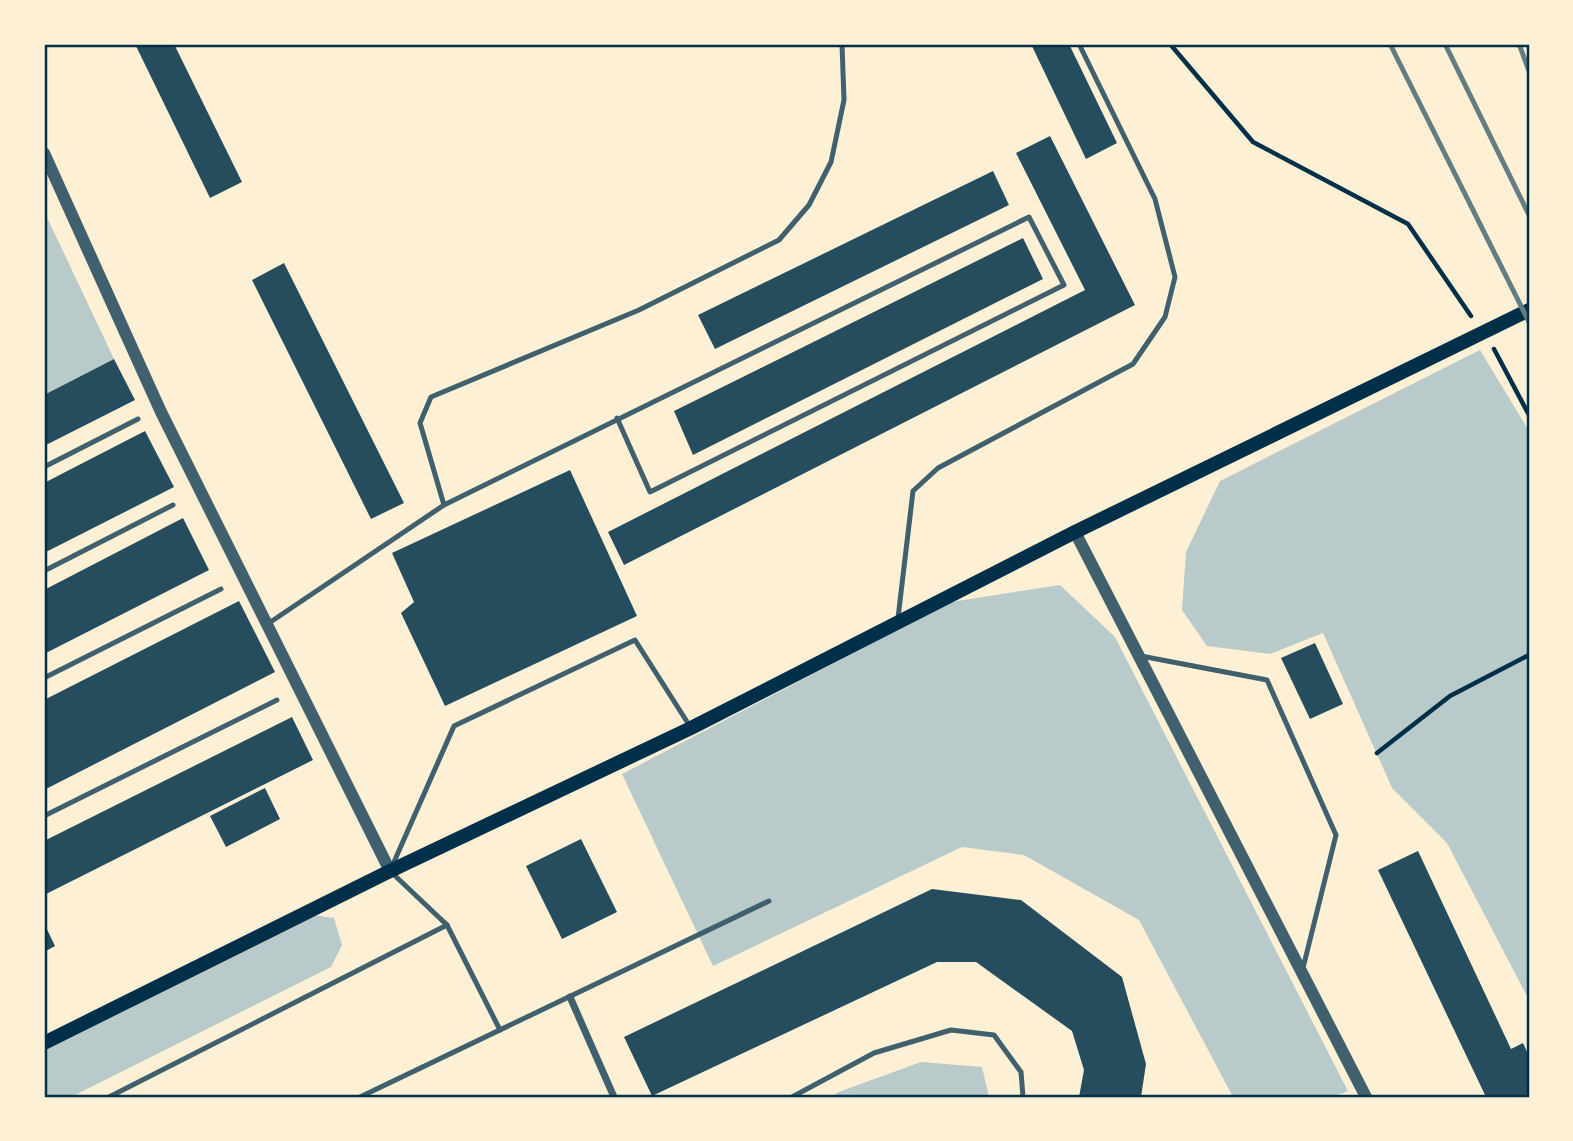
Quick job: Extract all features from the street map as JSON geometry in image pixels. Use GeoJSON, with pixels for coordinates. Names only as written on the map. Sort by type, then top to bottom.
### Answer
{"type":"FeatureCollection","features":[{"type":"Feature","properties":{"kind":"main road"},"geometry":{"type":"LineString","coordinates":[[44,1043],[390,871],[691,728],[1075,532],[1529,310]]}},
{"type":"Feature","properties":{"kind":"street"},"geometry":{"type":"LineString","coordinates":[[45,159],[161,412],[390,871]]}},
{"type":"Feature","properties":{"kind":"street"},"geometry":{"type":"LineString","coordinates":[[1075,532],[1366,1097]]}},
{"type":"Feature","properties":{"kind":"street"},"geometry":{"type":"LineString","coordinates":[[570,997],[614,1097]]}},
{"type":"Feature","properties":{"kind":"lane"},"geometry":{"type":"LineString","coordinates":[[444,505],[420,423],[431,397],[639,310],[779,240],[809,205],[831,162],[844,100],[842,44]]}},
{"type":"Feature","properties":{"kind":"lane"},"geometry":{"type":"LineString","coordinates":[[898,621],[913,491],[938,468],[1133,364],[1165,317],[1175,277],[1155,200],[1079,44]]}},
{"type":"Feature","properties":{"kind":"lane"},"geometry":{"type":"LineString","coordinates":[[269,624],[444,505],[617,418],[1029,217],[1064,285],[650,492],[617,418]]}},
{"type":"Feature","properties":{"kind":"lane"},"geometry":{"type":"LineString","coordinates":[[44,467],[138,419]]}},
{"type":"Feature","properties":{"kind":"lane"},"geometry":{"type":"LineString","coordinates":[[44,571],[173,505]]}},
{"type":"Feature","properties":{"kind":"lane"},"geometry":{"type":"LineString","coordinates":[[44,678],[221,589]]}},
{"type":"Feature","properties":{"kind":"lane"},"geometry":{"type":"LineString","coordinates":[[500,1030],[447,925],[390,871],[454,726],[635,640],[691,728]]}},
{"type":"Feature","properties":{"kind":"lane"},"geometry":{"type":"LineString","coordinates":[[1140,656],[1267,680],[1336,835],[1303,971]]}},
{"type":"Feature","properties":{"kind":"lane"},"geometry":{"type":"LineString","coordinates":[[44,816],[277,700]]}},
{"type":"Feature","properties":{"kind":"lane"},"geometry":{"type":"LineString","coordinates":[[360,1097],[769,901]]}},
{"type":"Feature","properties":{"kind":"lane"},"geometry":{"type":"LineString","coordinates":[[109,1097],[447,925]]}},
{"type":"Feature","properties":{"kind":"lane"},"geometry":{"type":"LineString","coordinates":[[792,1097],[874,1053],[951,1030],[994,1035],[1021,1072],[1023,1097]]}},
{"type":"Feature","properties":{"kind":"path"},"geometry":{"type":"LineString","coordinates":[[1170,44],[1253,142],[1408,224],[1479,326]]}},
{"type":"Feature","properties":{"kind":"path"},"geometry":{"type":"LineString","coordinates":[[1486,338],[1502,360],[1529,415]]}},
{"type":"Feature","properties":{"kind":"path"},"geometry":{"type":"LineString","coordinates":[[1377,753],[1450,696],[1529,655]]}},
{"type":"Feature","properties":{"kind":"shaded area"},"geometry":{"type":"Polygon","coordinates":[[[44,211],[114,359],[44,395],[44,211]]]}},
{"type":"Feature","properties":{"kind":"shaded area"},"geometry":{"type":"Polygon","coordinates":[[[1480,350],[1529,431],[1529,1000],[1447,843],[1392,788],[1323,633],[1270,654],[1207,646],[1182,610],[1186,552],[1220,481],[1480,350]]]}},
{"type":"Feature","properties":{"kind":"shaded area"},"geometry":{"type":"Polygon","coordinates":[[[1060,585],[1115,637],[1348,1091],[1333,1097],[1233,1097],[1139,920],[1024,855],[962,847],[713,966],[622,774],[951,602],[1060,585]]]}},
{"type":"Feature","properties":{"kind":"shaded area"},"geometry":{"type":"Polygon","coordinates":[[[307,914],[334,918],[342,945],[331,967],[71,1097],[44,1097],[44,1043],[307,914]]]}},
{"type":"Feature","properties":{"kind":"shaded area"},"geometry":{"type":"Polygon","coordinates":[[[921,1062],[982,1067],[989,1097],[835,1097],[836,1093],[921,1062]]]}},
{"type":"Feature","properties":{"kind":"building"},"geometry":{"type":"Polygon","coordinates":[[[135,44],[174,44],[242,182],[210,198],[135,44]]]}},
{"type":"Feature","properties":{"kind":"building"},"geometry":{"type":"Polygon","coordinates":[[[1031,44],[1069,44],[1117,143],[1086,159],[1031,44]]]}},
{"type":"Feature","properties":{"kind":"building"},"geometry":{"type":"Polygon","coordinates":[[[1050,136],[1135,305],[624,565],[608,532],[1085,290],[1016,153],[1050,136]]]}},
{"type":"Feature","properties":{"kind":"building"},"geometry":{"type":"Polygon","coordinates":[[[993,171],[1009,205],[715,349],[698,315],[993,171]]]}},
{"type":"Feature","properties":{"kind":"building"},"geometry":{"type":"Polygon","coordinates":[[[1023,238],[1043,279],[693,455],[674,411],[1023,238]]]}},
{"type":"Feature","properties":{"kind":"building"},"geometry":{"type":"Polygon","coordinates":[[[284,263],[404,503],[371,519],[252,280],[284,263]]]}},
{"type":"Feature","properties":{"kind":"building"},"geometry":{"type":"Polygon","coordinates":[[[114,359],[135,400],[44,446],[44,395],[114,359]]]}},
{"type":"Feature","properties":{"kind":"building"},"geometry":{"type":"Polygon","coordinates":[[[145,431],[174,487],[44,553],[44,483],[145,431]]]}},
{"type":"Feature","properties":{"kind":"building"},"geometry":{"type":"Polygon","coordinates":[[[570,470],[637,616],[445,706],[401,613],[414,602],[392,553],[570,470]]]}},
{"type":"Feature","properties":{"kind":"building"},"geometry":{"type":"Polygon","coordinates":[[[183,518],[209,570],[44,654],[44,590],[183,518]]]}},
{"type":"Feature","properties":{"kind":"building"},"geometry":{"type":"Polygon","coordinates":[[[239,601],[275,672],[44,790],[44,700],[239,601]]]}},
{"type":"Feature","properties":{"kind":"building"},"geometry":{"type":"Polygon","coordinates":[[[1315,643],[1343,704],[1310,719],[1281,658],[1315,643]]]}},
{"type":"Feature","properties":{"kind":"building"},"geometry":{"type":"Polygon","coordinates":[[[292,717],[313,760],[44,895],[44,841],[292,717]]]}},
{"type":"Feature","properties":{"kind":"building"},"geometry":{"type":"Polygon","coordinates":[[[265,788],[280,819],[226,847],[210,816],[265,788]]]}},
{"type":"Feature","properties":{"kind":"building"},"geometry":{"type":"Polygon","coordinates":[[[581,839],[617,912],[562,939],[526,866],[581,839]]]}},
{"type":"Feature","properties":{"kind":"building"},"geometry":{"type":"Polygon","coordinates":[[[1418,851],[1511,1049],[1523,1043],[1529,1056],[1529,1097],[1486,1097],[1378,870],[1418,851]]]}},
{"type":"Feature","properties":{"kind":"building"},"geometry":{"type":"Polygon","coordinates":[[[932,889],[1021,900],[1122,977],[1146,1064],[1141,1097],[1079,1097],[1084,1070],[1072,1031],[976,962],[937,962],[652,1096],[624,1037],[932,889]]]}},
{"type":"Feature","properties":{"kind":"building"},"geometry":{"type":"Polygon","coordinates":[[[44,923],[55,946],[44,952],[44,923]]]}},
{"type":"Feature","properties":{"kind":"railway"},"geometry":{"type":"LineString","coordinates":[[1390,44],[1529,322]]}},
{"type":"Feature","properties":{"kind":"railway"},"geometry":{"type":"LineString","coordinates":[[1445,44],[1529,215]]}},
{"type":"Feature","properties":{"kind":"railway"},"geometry":{"type":"LineString","coordinates":[[1519,44],[1529,71]]}}]}
